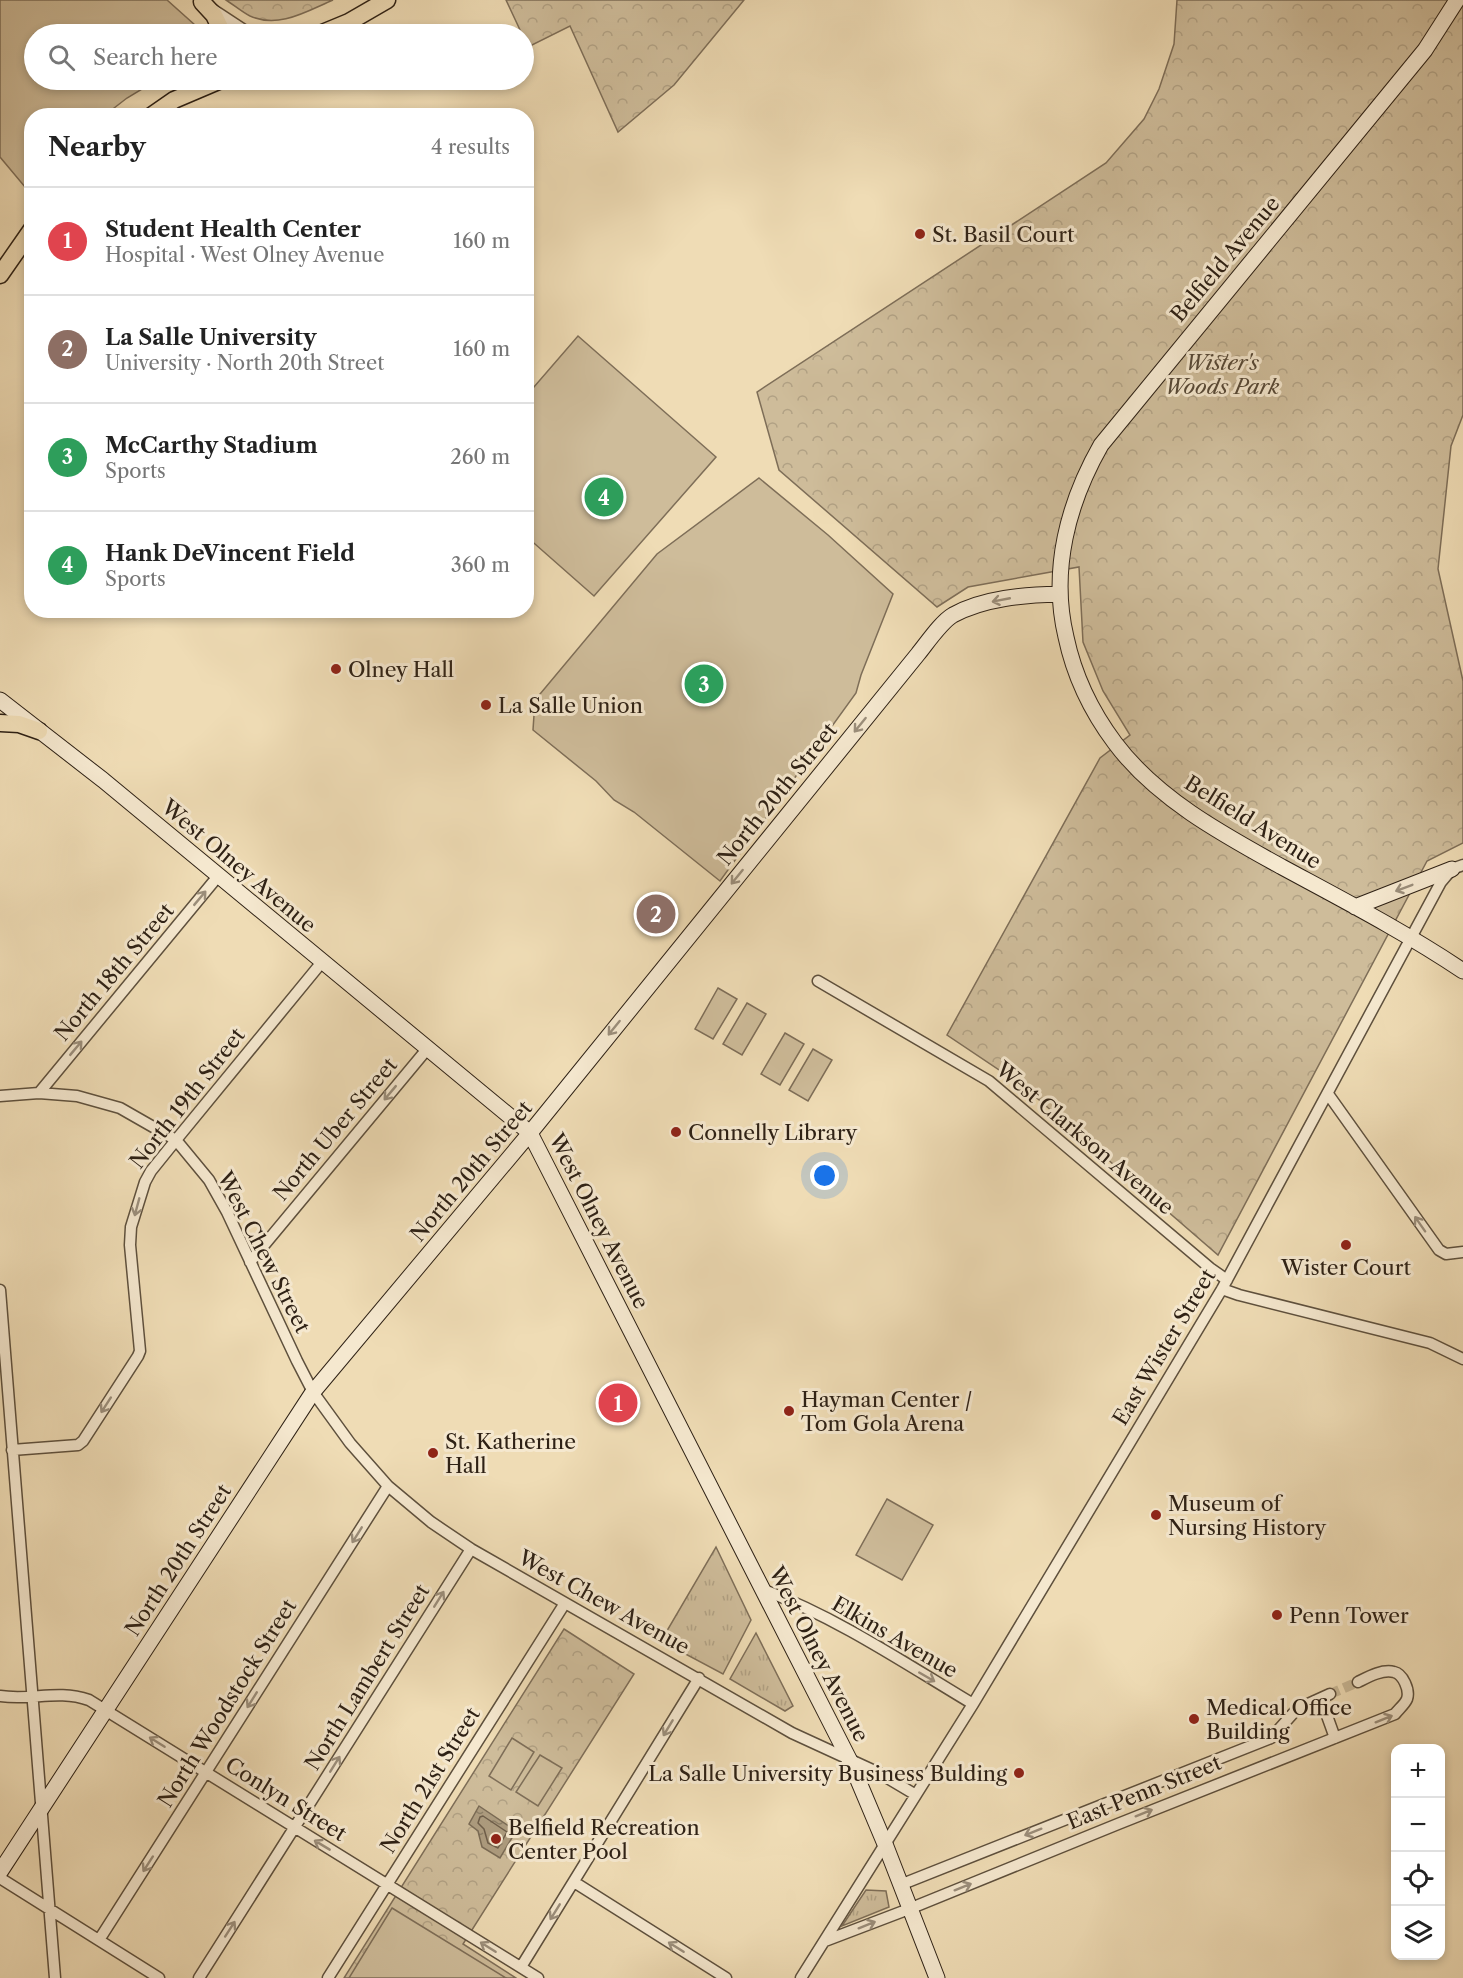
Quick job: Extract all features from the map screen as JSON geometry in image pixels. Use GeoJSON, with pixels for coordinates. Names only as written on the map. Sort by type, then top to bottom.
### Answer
{"type":"FeatureCollection","features":[{"type":"Feature","properties":{"kind":"main road"},"geometry":{"type":"LineString","coordinates":[[344,24],[387,0]]}},
{"type":"Feature","properties":{"kind":"main road"},"geometry":{"type":"LineString","coordinates":[[201,1],[214,15],[218,24]]}},
{"type":"Feature","properties":{"kind":"main road"},"geometry":{"type":"LineString","coordinates":[[162,108],[195,90]]}},
{"type":"Feature","properties":{"kind":"main road"},"geometry":{"type":"LineString","coordinates":[[0,275],[24,240]]}},
{"type":"Feature","properties":{"kind":"main road"},"geometry":{"type":"LineString","coordinates":[[0,723],[19,724],[39,731]]}},
{"type":"Feature","properties":{"kind":"street","name":"Belfield Avenue"},"geometry":{"type":"LineString","coordinates":[[1457,0],[1425,50],[1101,445],[1083,481],[1068,521],[1059,594],[1069,650],[1082,688],[1104,728],[1129,760],[1163,791],[1207,824],[1412,938],[1463,971]]}},
{"type":"Feature","properties":{"kind":"street"},"geometry":{"type":"LineString","coordinates":[[201,1],[235,24]]}},
{"type":"Feature","properties":{"kind":"street","name":"North 20th Street"},"geometry":{"type":"LineString","coordinates":[[0,1872],[313,1392],[530,1132],[918,654],[951,616],[991,602],[1029,595],[1059,594]]}},
{"type":"Feature","properties":{"kind":"street","name":"West Olney Avenue"},"geometry":{"type":"LineString","coordinates":[[0,700],[219,875],[530,1132],[850,1761],[937,1978]]}},
{"type":"Feature","properties":{"kind":"street"},"geometry":{"type":"LineString","coordinates":[[1355,907],[1457,867]]}},
{"type":"Feature","properties":{"kind":"street","name":"East Wister Street"},"geometry":{"type":"LineString","coordinates":[[801,1978],[973,1704],[1225,1284],[1441,882],[1457,867]]}},
{"type":"Feature","properties":{"kind":"street","name":"North 18th Street"},"geometry":{"type":"LineString","coordinates":[[39,1093],[219,875]]}},
{"type":"Feature","properties":{"kind":"street","name":"North 19th Street"},"geometry":{"type":"LineString","coordinates":[[12,1450],[78,1445],[83,1441],[138,1356],[140,1351],[130,1245],[131,1227],[151,1171],[322,962]]}},
{"type":"Feature","properties":{"kind":"street","name":"West Clarkson Avenue"},"geometry":{"type":"LineString","coordinates":[[818,981],[989,1081],[1201,1260],[1239,1295],[1430,1344],[1462,1356]]}},
{"type":"Feature","properties":{"kind":"street","name":"North Uber Street"},"geometry":{"type":"LineString","coordinates":[[250,1262],[428,1048]]}},
{"type":"Feature","properties":{"kind":"street","name":"West Chew Street"},"geometry":{"type":"LineString","coordinates":[[0,1096],[39,1093],[77,1096],[120,1108],[176,1140],[209,1180],[227,1212],[313,1392]]}},
{"type":"Feature","properties":{"kind":"street"},"geometry":{"type":"LineString","coordinates":[[1328,1094],[1439,1250],[1446,1254],[1463,1251]]}},
{"type":"Feature","properties":{"kind":"street"},"geometry":{"type":"LineString","coordinates":[[0,1290],[55,1978]]}},
{"type":"Feature","properties":{"kind":"street","name":"West Chew Avenue"},"geometry":{"type":"LineString","coordinates":[[313,1392],[350,1443],[388,1486],[431,1522],[471,1549],[809,1742],[879,1773],[916,1795]]}},
{"type":"Feature","properties":{"kind":"street","name":"North Woodstock Street"},"geometry":{"type":"LineString","coordinates":[[99,1940],[388,1486]]}},
{"type":"Feature","properties":{"kind":"street","name":"North Lambert Street"},"geometry":{"type":"LineString","coordinates":[[199,1978],[471,1549]]}},
{"type":"Feature","properties":{"kind":"street","name":"Elkins Avenue"},"geometry":{"type":"LineString","coordinates":[[764,1590],[793,1601],[852,1633],[973,1704]]}},
{"type":"Feature","properties":{"kind":"street","name":"North 21st Street"},"geometry":{"type":"LineString","coordinates":[[328,1978],[565,1603]]}},
{"type":"Feature","properties":{"kind":"street","name":"East Penn Street"},"geometry":{"type":"LineString","coordinates":[[825,1941],[1395,1714],[1407,1700],[1408,1691],[1402,1677],[1393,1672],[1375,1674],[1358,1682]]}},
{"type":"Feature","properties":{"kind":"street"},"geometry":{"type":"LineString","coordinates":[[521,1967],[699,1678]]}},
{"type":"Feature","properties":{"kind":"street","name":"Conlyn Street"},"geometry":{"type":"LineString","coordinates":[[0,1696],[31,1698],[64,1694],[88,1700],[538,1978]]}},
{"type":"Feature","properties":{"kind":"street","name":"East Penn Street"},"geometry":{"type":"LineString","coordinates":[[900,1885],[1271,1738],[1297,1709],[1326,1697],[1335,1738]]}},
{"type":"Feature","properties":{"kind":"street"},"geometry":{"type":"LineString","coordinates":[[0,1878],[159,1978]]}},
{"type":"Feature","properties":{"kind":"street"},"geometry":{"type":"LineString","coordinates":[[574,1882],[726,1978]]}},
{"type":"Feature","properties":{"kind":"green space"},"geometry":{"type":"Polygon","coordinates":[[[0,0],[167,0],[194,24],[24,24],[24,90],[140,90],[114,108],[24,108],[24,186],[0,157],[0,0]]]}},
{"type":"Feature","properties":{"kind":"green space"},"geometry":{"type":"Polygon","coordinates":[[[226,0],[333,0],[293,17],[272,21],[250,16],[226,0]]]}},
{"type":"Feature","properties":{"kind":"green space"},"geometry":{"type":"Polygon","coordinates":[[[506,0],[744,0],[674,85],[618,132],[570,26],[534,44],[534,24],[517,24],[506,0]]]}},
{"type":"Feature","properties":{"kind":"green space","name":"Wister's Woods Park"},"geometry":{"type":"Polygon","coordinates":[[[1177,0],[1463,0],[1463,415],[1451,446],[1438,569],[1463,681],[1463,843],[1427,861],[1218,1255],[1023,1086],[947,1035],[1100,758],[1130,735],[1103,691],[1083,642],[1079,567],[968,587],[937,607],[779,470],[757,392],[1106,163],[1144,119],[1159,89],[1174,44],[1177,0]]]}},
{"type":"Feature","properties":{"kind":"green space"},"geometry":{"type":"Polygon","coordinates":[[[578,336],[716,457],[594,596],[534,543],[534,387],[578,336]]]}},
{"type":"Feature","properties":{"kind":"green space"},"geometry":{"type":"Polygon","coordinates":[[[759,478],[828,535],[893,594],[856,693],[720,881],[634,812],[614,800],[596,781],[533,730],[535,700],[657,554],[759,478]]]}},
{"type":"Feature","properties":{"kind":"green space"},"geometry":{"type":"Polygon","coordinates":[[[718,988],[737,999],[713,1039],[695,1029],[718,988]]]}},
{"type":"Feature","properties":{"kind":"green space"},"geometry":{"type":"Polygon","coordinates":[[[747,1003],[766,1014],[742,1055],[723,1044],[747,1003]]]}},
{"type":"Feature","properties":{"kind":"green space"},"geometry":{"type":"Polygon","coordinates":[[[785,1033],[804,1044],[780,1085],[761,1074],[785,1033]]]}},
{"type":"Feature","properties":{"kind":"green space"},"geometry":{"type":"Polygon","coordinates":[[[813,1049],[832,1060],[808,1101],[789,1090],[813,1049]]]}},
{"type":"Feature","properties":{"kind":"green space"},"geometry":{"type":"Polygon","coordinates":[[[887,1499],[933,1525],[902,1580],[856,1555],[887,1499]]]}},
{"type":"Feature","properties":{"kind":"green space"},"geometry":{"type":"Polygon","coordinates":[[[716,1547],[751,1620],[723,1674],[661,1641],[716,1547]]]}},
{"type":"Feature","properties":{"kind":"green space"},"geometry":{"type":"Polygon","coordinates":[[[564,1629],[634,1674],[463,1944],[516,1978],[344,1978],[564,1629]]]}},
{"type":"Feature","properties":{"kind":"green space"},"geometry":{"type":"Polygon","coordinates":[[[756,1633],[793,1706],[785,1711],[730,1679],[756,1633]]]}},
{"type":"Feature","properties":{"kind":"green space"},"geometry":{"type":"Polygon","coordinates":[[[512,1738],[534,1752],[511,1790],[489,1776],[512,1738]]]}},
{"type":"Feature","properties":{"kind":"green space"},"geometry":{"type":"Polygon","coordinates":[[[540,1755],[562,1768],[538,1806],[516,1792],[540,1755]]]}},
{"type":"Feature","properties":{"kind":"green space"},"geometry":{"type":"Polygon","coordinates":[[[866,1890],[886,1891],[889,1907],[842,1926],[866,1890]]]}},
{"type":"Feature","properties":{"kind":"green space"},"geometry":{"type":"Polygon","coordinates":[[[392,1908],[506,1978],[349,1978],[392,1908]]]}},
{"type":"Feature","properties":{"kind":"water","name":"Belfield Recreation Center Pool"},"geometry":{"type":"Polygon","coordinates":[[[479,1806],[516,1831],[500,1858],[482,1847],[478,1831],[469,1824],[479,1806]]]}},
{"type":"Feature","properties":{"kind":"tunnel"},"geometry":{"type":"LineString","coordinates":[[1330,1694],[1358,1682]]}},
{"type":"Feature","properties":{"kind":"place","name":"St. Basil Court"},"geometry":{"type":"Point","coordinates":[920,234]}},
{"type":"Feature","properties":{"kind":"place","name":"Hank DeVincent Field"},"geometry":{"type":"Point","coordinates":[604,497]}},
{"type":"Feature","properties":{"kind":"place","name":"Olney Hall"},"geometry":{"type":"Point","coordinates":[336,669]}},
{"type":"Feature","properties":{"kind":"place","name":"McCarthy Stadium"},"geometry":{"type":"Point","coordinates":[704,684]}},
{"type":"Feature","properties":{"kind":"place","name":"La Salle Union"},"geometry":{"type":"Point","coordinates":[486,705]}},
{"type":"Feature","properties":{"kind":"place","name":"La Salle University"},"geometry":{"type":"Point","coordinates":[656,914]}},
{"type":"Feature","properties":{"kind":"place","name":"Connelly Library"},"geometry":{"type":"Point","coordinates":[676,1132]}},
{"type":"Feature","properties":{"kind":"place","name":"Wister Court"},"geometry":{"type":"Point","coordinates":[1346,1245]}},
{"type":"Feature","properties":{"kind":"place","name":"Student Health Center"},"geometry":{"type":"Point","coordinates":[618,1403]}},
{"type":"Feature","properties":{"kind":"place","name":"Hayman Center / Tom Gola Arena"},"geometry":{"type":"Point","coordinates":[789,1411]}},
{"type":"Feature","properties":{"kind":"place","name":"St. Katherine Hall"},"geometry":{"type":"Point","coordinates":[433,1453]}},
{"type":"Feature","properties":{"kind":"place","name":"Museum of Nursing History"},"geometry":{"type":"Point","coordinates":[1156,1515]}},
{"type":"Feature","properties":{"kind":"place","name":"Penn Tower"},"geometry":{"type":"Point","coordinates":[1277,1615]}},
{"type":"Feature","properties":{"kind":"place","name":"Medical Office Building"},"geometry":{"type":"Point","coordinates":[1194,1719]}},
{"type":"Feature","properties":{"kind":"place","name":"La Salle University Business Bulding"},"geometry":{"type":"Point","coordinates":[1019,1773]}},
{"type":"Feature","properties":{"kind":"place","name":"Belfield Recreation Center Pool"},"geometry":{"type":"Point","coordinates":[496,1839]}}]}
